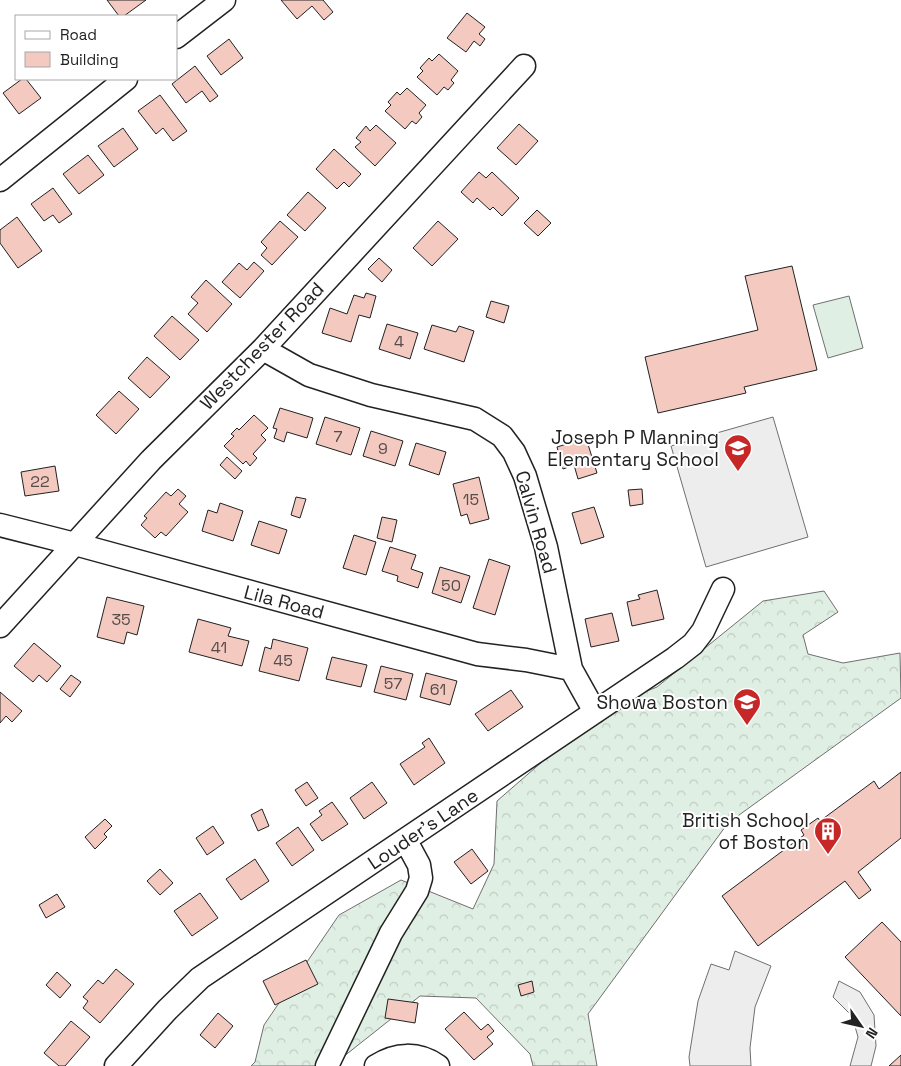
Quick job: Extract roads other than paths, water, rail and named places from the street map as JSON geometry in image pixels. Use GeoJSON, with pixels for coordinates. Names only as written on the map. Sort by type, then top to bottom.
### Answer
{"type":"FeatureCollection","features":[{"type":"Feature","properties":{"kind":"street"},"geometry":{"type":"LineString","coordinates":[[178,35],[224,0]]}},
{"type":"Feature","properties":{"kind":"street","name":"Westchester Road"},"geometry":{"type":"LineString","coordinates":[[0,626],[151,460],[263,349],[524,66]]}},
{"type":"Feature","properties":{"kind":"street"},"geometry":{"type":"LineString","coordinates":[[0,180],[125,80]]}},
{"type":"Feature","properties":{"kind":"street","name":"Calvin Road"},"geometry":{"type":"LineString","coordinates":[[263,349],[309,375],[371,395],[474,419],[502,436],[514,452],[526,476],[546,547],[571,669],[595,712]]}},
{"type":"Feature","properties":{"kind":"street","name":"Lila Road"},"geometry":{"type":"LineString","coordinates":[[0,525],[477,654],[526,660],[571,669]]}},
{"type":"Feature","properties":{"kind":"street","name":"Louder's Lane"},"geometry":{"type":"LineString","coordinates":[[116,1066],[167,1010],[200,978],[595,712],[655,674],[693,644],[703,631],[722,589]]}},
{"type":"Feature","properties":{"kind":"street"},"geometry":{"type":"LineString","coordinates":[[327,1066],[391,933],[417,891],[421,871],[406,841]]}},
{"type":"Feature","properties":{"kind":"street"},"geometry":{"type":"LineString","coordinates":[[376,1066],[404,1055],[422,1058],[438,1066]]}},
{"type":"Feature","properties":{"kind":"place","name":"Joseph P Manning Elementary School"},"geometry":{"type":"Point","coordinates":[738,472]}},
{"type":"Feature","properties":{"kind":"place","name":"Showa Boston"},"geometry":{"type":"Point","coordinates":[747,726]}},
{"type":"Feature","properties":{"kind":"place","name":"British School of Boston"},"geometry":{"type":"Point","coordinates":[828,855]}}]}
